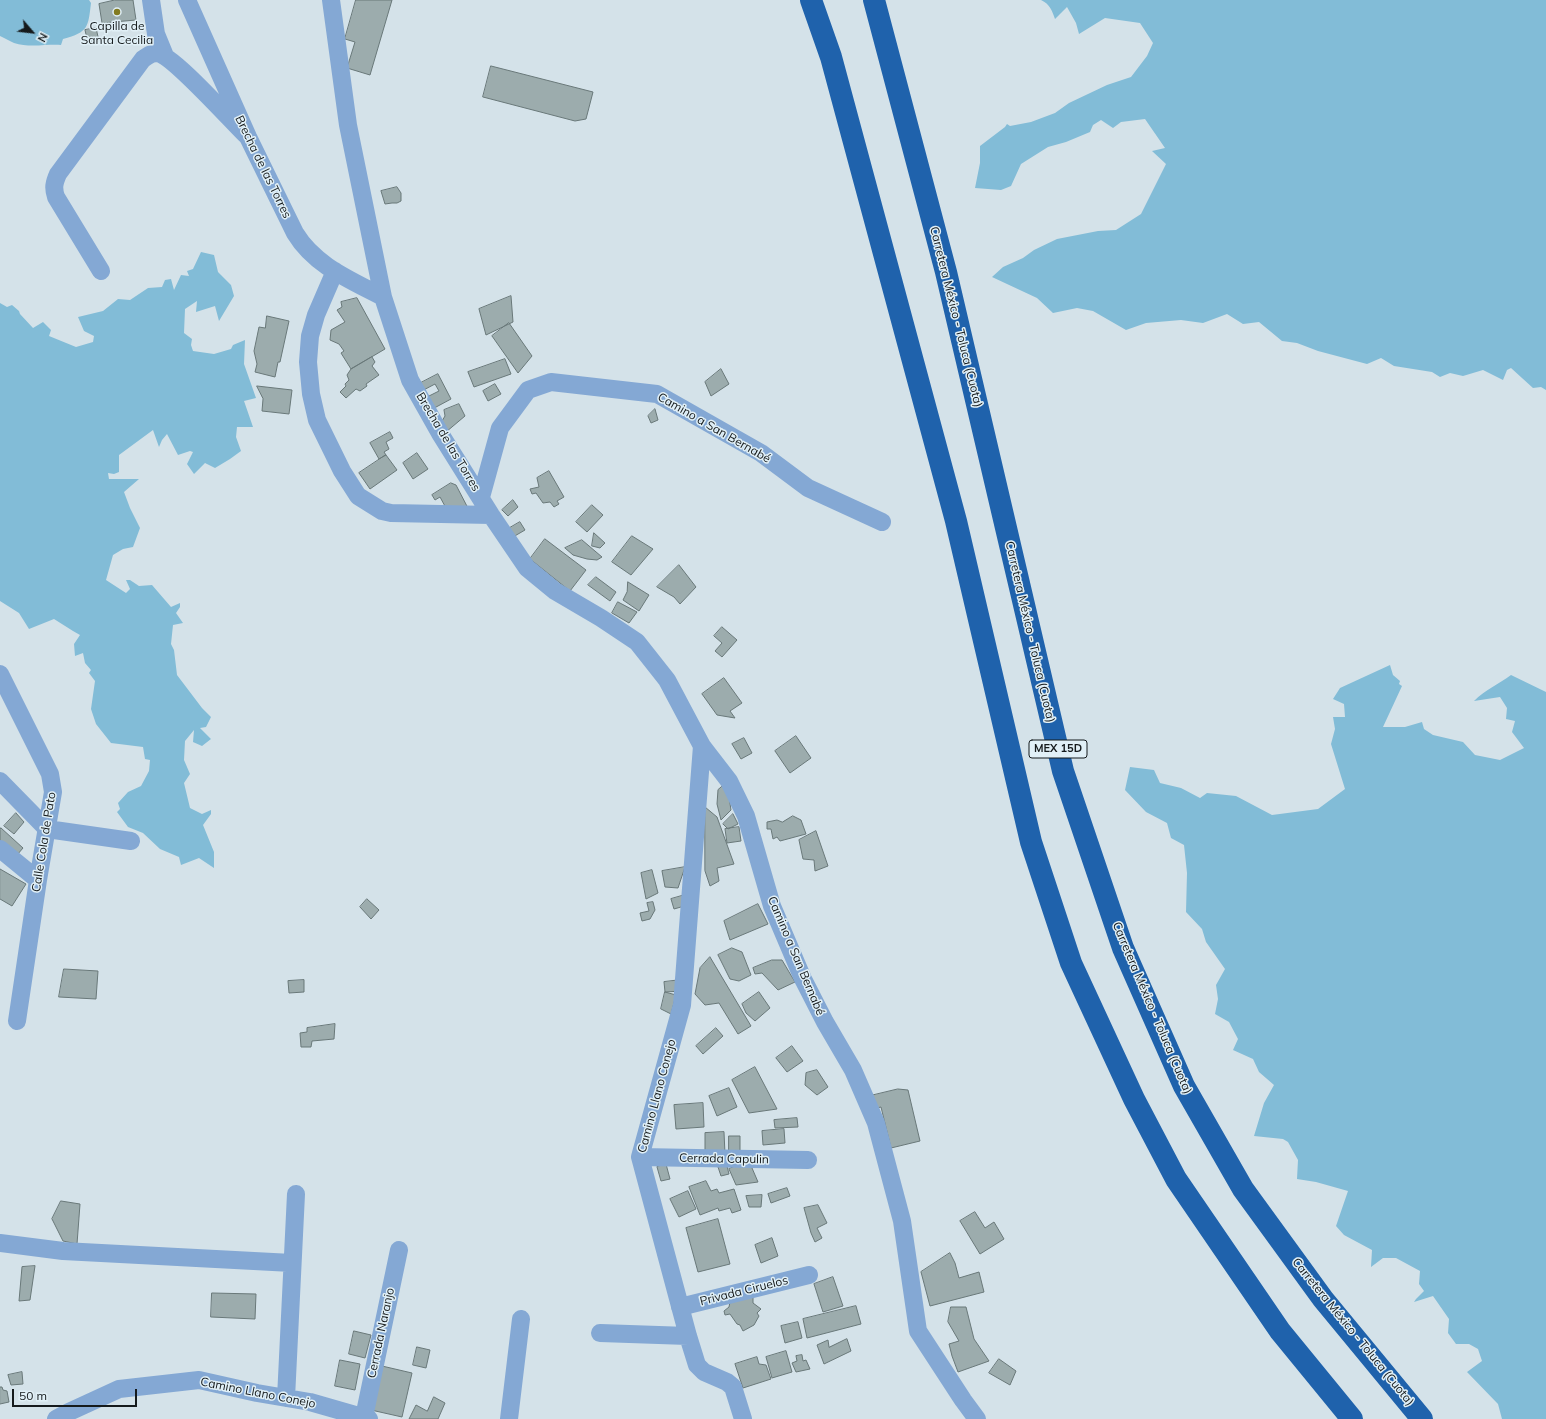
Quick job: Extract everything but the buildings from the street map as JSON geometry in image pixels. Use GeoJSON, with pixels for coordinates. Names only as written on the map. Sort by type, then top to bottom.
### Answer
{"type":"FeatureCollection","features":[{"type":"Feature","properties":{"kind":"highway","name":"MEX 15D"},"geometry":{"type":"LineString","coordinates":[[811,0],[831,57],[956,521],[1031,842],[1071,963],[1134,1100],[1176,1179],[1280,1331],[1352,1419]]}},
{"type":"Feature","properties":{"kind":"highway","name":"Carretera México - Toluca (Cuota)"},"geometry":{"type":"LineString","coordinates":[[874,0],[946,272],[1063,771],[1123,948],[1184,1086],[1244,1189],[1323,1299],[1422,1419]]}},
{"type":"Feature","properties":{"kind":"street"},"geometry":{"type":"LineString","coordinates":[[151,0],[156,34],[165,56]]}},
{"type":"Feature","properties":{"kind":"street","name":"Brecha de las Torres"},"geometry":{"type":"LineString","coordinates":[[187,0],[248,137],[295,234],[303,246],[317,260],[334,271],[383,297]]}},
{"type":"Feature","properties":{"kind":"street","name":"Brecha de las Torres"},"geometry":{"type":"LineString","coordinates":[[331,0],[348,125],[383,297],[410,380],[441,435],[481,497]]}},
{"type":"Feature","properties":{"kind":"street"},"geometry":{"type":"LineString","coordinates":[[102,271],[56,196],[54,182],[58,174],[143,59],[150,53],[158,53],[175,63],[248,137]]}},
{"type":"Feature","properties":{"kind":"street"},"geometry":{"type":"LineString","coordinates":[[334,271],[316,315],[310,336],[308,362],[311,394],[317,420],[339,466],[358,496],[382,510],[391,513],[491,515]]}},
{"type":"Feature","properties":{"kind":"street","name":"Camino a San Bernabé"},"geometry":{"type":"LineString","coordinates":[[882,522],[808,488],[761,453],[657,394],[551,382],[528,390],[500,428],[481,497],[491,515],[527,568],[555,591],[601,618],[637,642],[667,680],[702,746],[729,780],[746,816],[772,906],[803,979],[824,1022],[852,1070],[876,1123],[902,1221],[918,1331],[962,1400],[977,1419]]}},
{"type":"Feature","properties":{"kind":"street","name":"Calle Cola de Pato"},"geometry":{"type":"LineString","coordinates":[[0,674],[50,774],[53,792],[17,1021]]}},
{"type":"Feature","properties":{"kind":"street","name":"Camino Llano Conejo"},"geometry":{"type":"LineString","coordinates":[[702,746],[682,1004],[640,1157],[680,1307],[697,1364],[704,1372],[727,1382],[733,1387],[743,1419]]}},
{"type":"Feature","properties":{"kind":"street"},"geometry":{"type":"LineString","coordinates":[[0,781],[47,829],[131,841]]}},
{"type":"Feature","properties":{"kind":"street"},"geometry":{"type":"LineString","coordinates":[[0,850],[38,880]]}},
{"type":"Feature","properties":{"kind":"street","name":"Cerrada Capulin"},"geometry":{"type":"LineString","coordinates":[[640,1157],[808,1160]]}},
{"type":"Feature","properties":{"kind":"street"},"geometry":{"type":"LineString","coordinates":[[286,1398],[296,1194]]}},
{"type":"Feature","properties":{"kind":"street"},"geometry":{"type":"LineString","coordinates":[[0,1243],[63,1251],[292,1263]]}},
{"type":"Feature","properties":{"kind":"street","name":"Cerrada Naranjo"},"geometry":{"type":"LineString","coordinates":[[367,1418],[399,1250]]}},
{"type":"Feature","properties":{"kind":"street","name":"Privada Ciruelos"},"geometry":{"type":"LineString","coordinates":[[680,1307],[809,1275]]}},
{"type":"Feature","properties":{"kind":"street"},"geometry":{"type":"LineString","coordinates":[[509,1419],[521,1319]]}},
{"type":"Feature","properties":{"kind":"street"},"geometry":{"type":"LineString","coordinates":[[600,1333],[688,1336]]}},
{"type":"Feature","properties":{"kind":"street","name":"Camino Llano Conejo"},"geometry":{"type":"LineString","coordinates":[[56,1419],[119,1389],[199,1380],[310,1402],[367,1418]]}},
{"type":"Feature","properties":{"kind":"shaded area"},"geometry":{"type":"Polygon","coordinates":[[[0,0],[89,0],[91,3],[88,23],[86,27],[78,34],[63,39],[61,45],[32,46],[14,43],[0,36],[0,0]]]}},
{"type":"Feature","properties":{"kind":"shaded area"},"geometry":{"type":"Polygon","coordinates":[[[1041,0],[1546,0],[1546,390],[1541,387],[1533,388],[1511,368],[1507,370],[1503,380],[1483,370],[1463,376],[1450,373],[1440,377],[1432,372],[1394,366],[1381,358],[1367,364],[1318,351],[1297,343],[1282,341],[1259,322],[1243,324],[1227,314],[1203,323],[1181,320],[1146,323],[1126,330],[1093,311],[1077,308],[1053,313],[1037,298],[992,277],[1003,267],[1023,258],[1034,250],[1057,239],[1098,231],[1116,230],[1141,214],[1166,164],[1152,151],[1165,148],[1145,119],[1121,122],[1113,128],[1101,120],[1093,125],[1090,132],[1066,142],[1048,147],[1021,164],[1011,186],[1001,190],[975,188],[980,163],[980,146],[1007,124],[1010,126],[1031,122],[1055,113],[1069,103],[1107,85],[1131,77],[1147,56],[1153,43],[1140,23],[1105,18],[1079,34],[1076,23],[1067,7],[1055,19],[1049,6],[1041,0]]]}},
{"type":"Feature","properties":{"kind":"shaded area"},"geometry":{"type":"Polygon","coordinates":[[[201,252],[214,255],[218,272],[231,285],[234,296],[219,321],[215,306],[196,312],[197,301],[185,309],[184,333],[192,339],[191,345],[193,351],[214,354],[231,349],[233,345],[245,340],[244,364],[256,398],[244,401],[253,427],[237,427],[236,437],[241,451],[215,468],[205,463],[194,474],[187,464],[193,452],[190,451],[178,455],[167,434],[159,447],[153,430],[119,455],[119,472],[114,474],[108,473],[109,479],[139,479],[124,492],[140,528],[133,547],[123,549],[113,555],[106,580],[126,593],[130,589],[126,580],[130,580],[139,586],[152,585],[171,607],[180,603],[180,607],[176,613],[183,623],[173,625],[171,644],[174,650],[177,675],[202,708],[211,717],[206,727],[200,728],[211,739],[202,746],[193,742],[194,730],[185,741],[184,760],[190,774],[184,783],[190,808],[202,814],[211,810],[211,814],[203,825],[214,852],[214,868],[199,858],[181,865],[179,857],[160,849],[143,833],[128,827],[117,812],[120,809],[118,803],[128,792],[141,786],[149,771],[150,760],[145,759],[143,747],[111,743],[96,724],[91,709],[95,681],[89,673],[91,670],[85,663],[83,653],[75,656],[74,644],[80,635],[54,619],[29,629],[19,613],[0,601],[0,303],[7,307],[12,305],[33,328],[43,322],[51,330],[49,336],[76,347],[93,342],[94,336],[84,331],[78,317],[103,311],[118,299],[130,300],[148,288],[162,287],[165,280],[171,279],[174,290],[181,275],[189,276],[187,271],[193,269],[201,252]]]}},
{"type":"Feature","properties":{"kind":"shaded area"},"geometry":{"type":"Polygon","coordinates":[[[1390,665],[1393,675],[1400,681],[1399,684],[1402,686],[1383,727],[1405,727],[1422,722],[1424,729],[1433,735],[1463,742],[1475,755],[1500,760],[1524,748],[1512,732],[1515,721],[1506,719],[1507,708],[1500,697],[1474,701],[1511,675],[1546,692],[1546,1419],[1502,1419],[1498,1404],[1467,1372],[1482,1361],[1478,1349],[1469,1344],[1456,1344],[1448,1333],[1449,1319],[1433,1296],[1414,1302],[1424,1291],[1419,1284],[1420,1271],[1396,1258],[1383,1258],[1371,1267],[1372,1250],[1344,1235],[1336,1226],[1348,1191],[1316,1182],[1297,1179],[1298,1160],[1288,1142],[1283,1139],[1254,1136],[1264,1103],[1274,1085],[1259,1072],[1253,1059],[1233,1050],[1238,1039],[1229,1022],[1215,1014],[1218,999],[1216,985],[1225,969],[1206,942],[1202,929],[1186,912],[1187,873],[1184,845],[1171,838],[1167,823],[1146,812],[1125,790],[1130,767],[1154,770],[1160,783],[1181,788],[1200,798],[1207,793],[1236,796],[1272,815],[1318,809],[1345,789],[1331,744],[1335,729],[1333,717],[1345,717],[1344,704],[1333,699],[1340,688],[1390,665]]]}},
{"type":"Feature","properties":{"kind":"place","name":"Capilla de Santa Cecilia"},"geometry":{"type":"Point","coordinates":[117,12]}}]}
